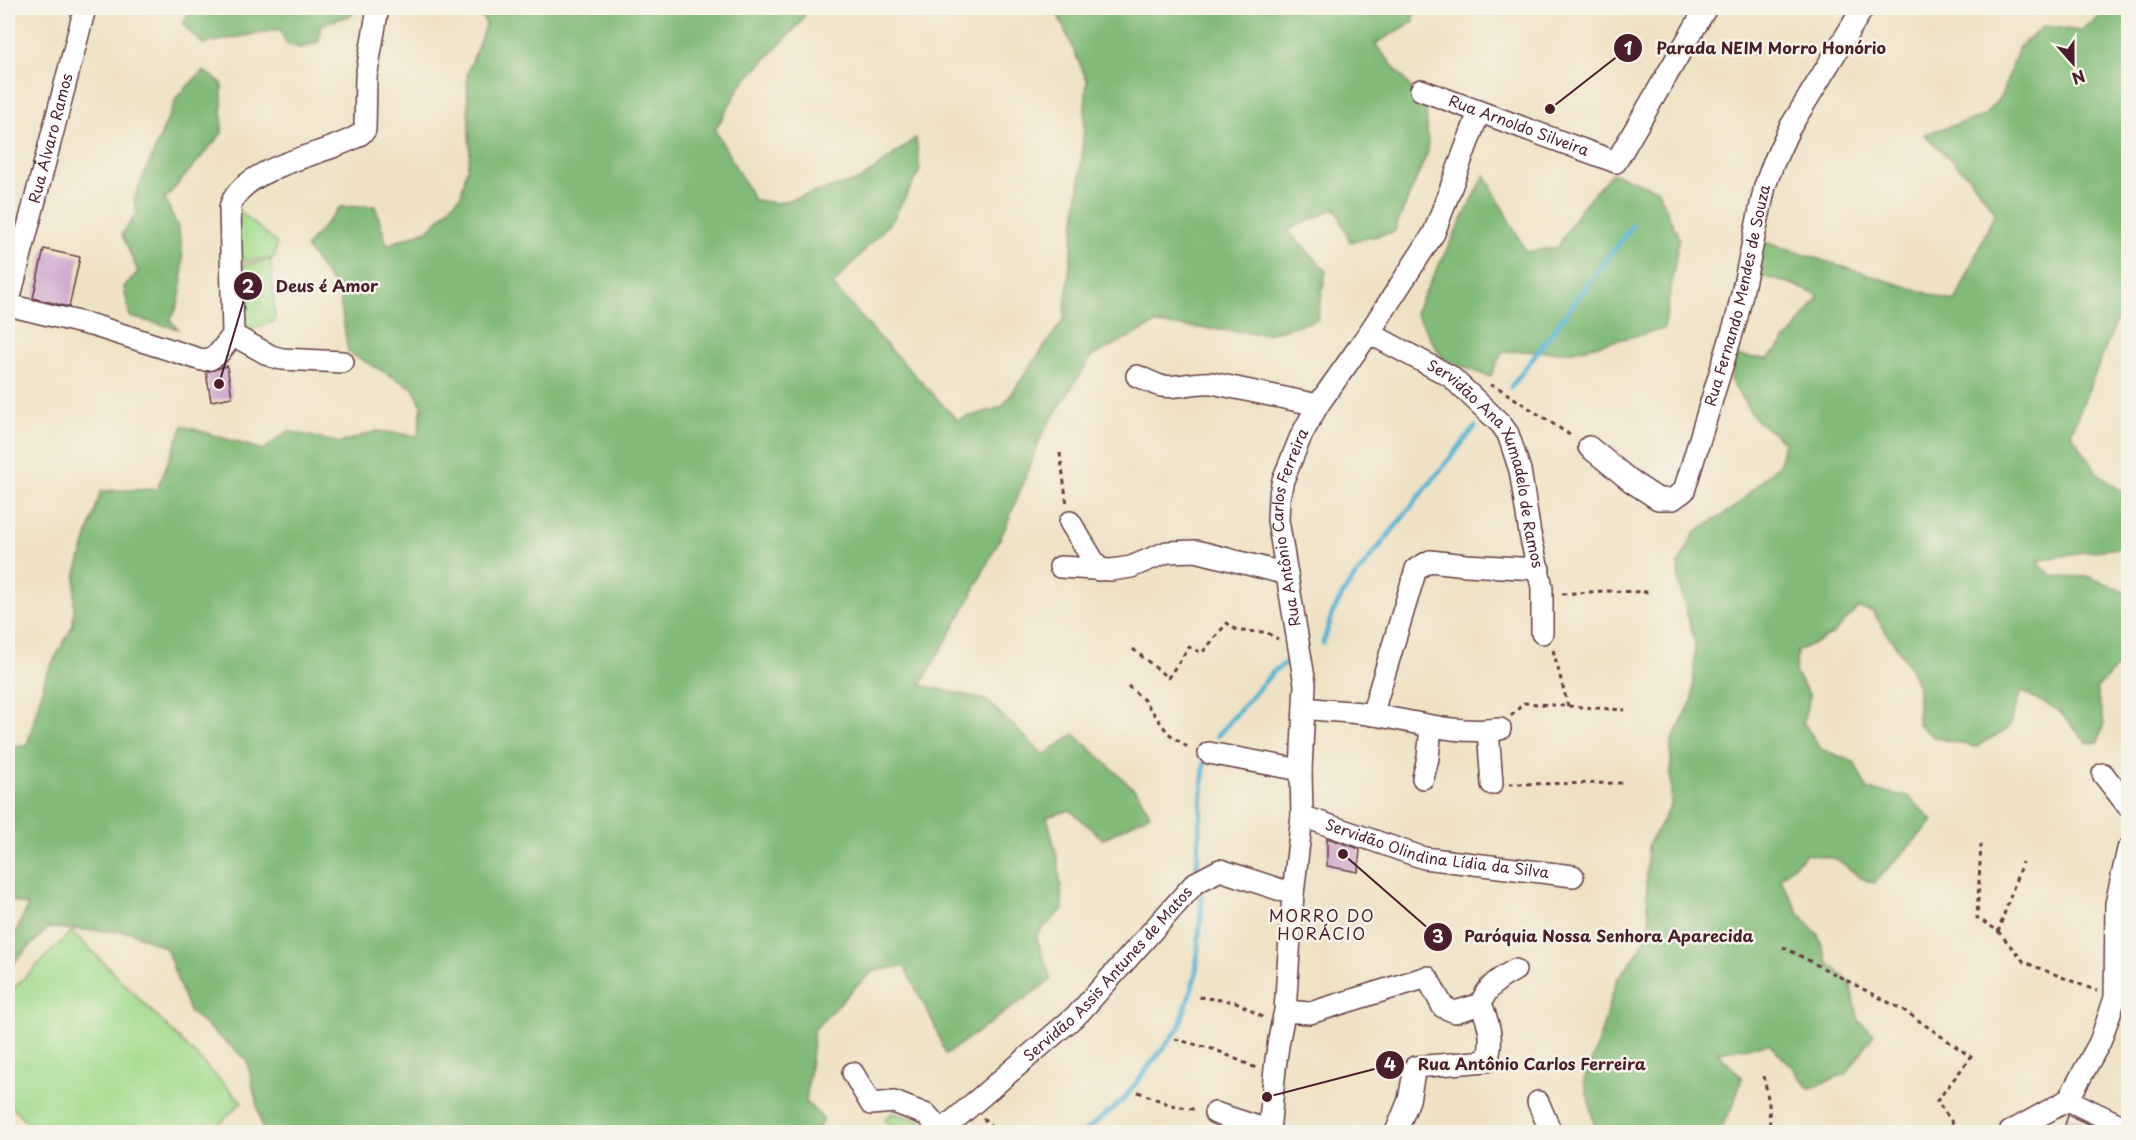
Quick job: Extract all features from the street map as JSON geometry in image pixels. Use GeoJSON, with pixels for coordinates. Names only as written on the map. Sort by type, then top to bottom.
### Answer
{"type":"FeatureCollection","features":[{"type":"Feature","properties":{"kind":"street","name":"Rua Álvaro Ramos"},"geometry":{"type":"LineString","coordinates":[[8,305],[85,8]]}},
{"type":"Feature","properties":{"kind":"street"},"geometry":{"type":"LineString","coordinates":[[8,305],[95,326],[202,360],[210,359],[218,354],[233,335],[231,200],[236,192],[247,183],[273,169],[352,140],[365,130],[366,76],[378,8]]}},
{"type":"Feature","properties":{"kind":"street","name":"Rua Arnoldo Silveira"},"geometry":{"type":"LineString","coordinates":[[1421,90],[1616,162],[1706,8]]}},
{"type":"Feature","properties":{"kind":"street","name":"Rua Fernando Mendes de Souza"},"geometry":{"type":"LineString","coordinates":[[1589,447],[1632,482],[1658,499],[1673,499],[1684,491],[1737,317],[1773,164],[1790,129],[1863,8]]}},
{"type":"Feature","properties":{"kind":"street","name":"Rua Antônio Carlos Ferreira"},"geometry":{"type":"LineString","coordinates":[[1269,1132],[1274,1076],[1283,1020],[1302,816],[1301,770],[1305,684],[1278,520],[1279,498],[1291,461],[1318,405],[1369,333],[1434,233],[1479,111]]}},
{"type":"Feature","properties":{"kind":"street","name":"Servidão Ana Xumadelo de Ramos"},"geometry":{"type":"LineString","coordinates":[[1369,333],[1450,376],[1501,424],[1514,447],[1520,470],[1530,534],[1539,569],[1542,633]]}},
{"type":"Feature","properties":{"kind":"street"},"geometry":{"type":"LineString","coordinates":[[233,335],[271,356],[282,359],[344,362]]}},
{"type":"Feature","properties":{"kind":"street"},"geometry":{"type":"LineString","coordinates":[[1137,376],[1160,386],[1212,382],[1318,405]]}},
{"type":"Feature","properties":{"kind":"street"},"geometry":{"type":"LineString","coordinates":[[1070,522],[1099,570]]}},
{"type":"Feature","properties":{"kind":"street"},"geometry":{"type":"LineString","coordinates":[[1060,567],[1099,570],[1131,567],[1167,552],[1196,550],[1287,574]]}},
{"type":"Feature","properties":{"kind":"street"},"geometry":{"type":"LineString","coordinates":[[1372,715],[1416,569],[1430,561],[1539,569]]}},
{"type":"Feature","properties":{"kind":"street"},"geometry":{"type":"LineString","coordinates":[[1304,708],[1372,715],[1431,727],[1494,729],[1492,784]]}},
{"type":"Feature","properties":{"kind":"street"},"geometry":{"type":"LineString","coordinates":[[1423,778],[1428,758],[1431,727]]}},
{"type":"Feature","properties":{"kind":"street"},"geometry":{"type":"LineString","coordinates":[[1209,753],[1301,770]]}},
{"type":"Feature","properties":{"kind":"street"},"geometry":{"type":"LineString","coordinates":[[2103,774],[2128,806]]}},
{"type":"Feature","properties":{"kind":"street","name":"Servidão Olindina Lídia da Silva"},"geometry":{"type":"LineString","coordinates":[[1302,816],[1424,858],[1573,876]]}},
{"type":"Feature","properties":{"kind":"street"},"geometry":{"type":"LineString","coordinates":[[2010,1132],[2068,1100],[2100,1042],[2115,998],[2116,904],[2128,849]]}},
{"type":"Feature","properties":{"kind":"street","name":"Servidão Assis Antunes de Matos"},"geometry":{"type":"LineString","coordinates":[[940,1132],[1078,1013],[1195,883],[1220,870],[1293,894]]}},
{"type":"Feature","properties":{"kind":"street"},"geometry":{"type":"LineString","coordinates":[[1396,1132],[1409,1100],[1415,1067],[1487,1061],[1491,1048],[1491,1035],[1481,1004],[1484,993],[1515,970]]}},
{"type":"Feature","properties":{"kind":"street"},"geometry":{"type":"LineString","coordinates":[[1283,1020],[1427,977],[1443,1007],[1455,1012],[1481,1004]]}},
{"type":"Feature","properties":{"kind":"street"},"geometry":{"type":"LineString","coordinates":[[853,1073],[871,1104],[894,1102],[927,1115],[940,1132]]}},
{"type":"Feature","properties":{"kind":"street"},"geometry":{"type":"LineString","coordinates":[[2068,1100],[2127,1130]]}},
{"type":"Feature","properties":{"kind":"street"},"geometry":{"type":"LineString","coordinates":[[1538,1102],[1551,1132]]}},
{"type":"Feature","properties":{"kind":"street"},"geometry":{"type":"LineString","coordinates":[[1215,1113],[1269,1132]]}},
{"type":"Feature","properties":{"kind":"path"},"geometry":{"type":"LineString","coordinates":[[1485,384],[1497,387],[1589,447]]}},
{"type":"Feature","properties":{"kind":"path"},"geometry":{"type":"LineString","coordinates":[[1060,453],[1070,522]]}},
{"type":"Feature","properties":{"kind":"path"},"geometry":{"type":"LineString","coordinates":[[1542,595],[1604,591],[1648,592]]}},
{"type":"Feature","properties":{"kind":"path"},"geometry":{"type":"LineString","coordinates":[[1133,649],[1168,678],[1189,647],[1202,653],[1227,623],[1238,631],[1266,632],[1301,652]]}},
{"type":"Feature","properties":{"kind":"path"},"geometry":{"type":"LineString","coordinates":[[1542,633],[1553,651],[1568,706]]}},
{"type":"Feature","properties":{"kind":"path"},"geometry":{"type":"LineString","coordinates":[[1128,686],[1144,700],[1168,733],[1195,751],[1209,753]]}},
{"type":"Feature","properties":{"kind":"path"},"geometry":{"type":"LineString","coordinates":[[1494,729],[1524,703],[1625,710]]}},
{"type":"Feature","properties":{"kind":"path"},"geometry":{"type":"LineString","coordinates":[[1492,784],[1625,783]]}},
{"type":"Feature","properties":{"kind":"path"},"geometry":{"type":"LineString","coordinates":[[1981,844],[1977,918],[1998,933],[2024,962],[2115,998]]}},
{"type":"Feature","properties":{"kind":"path"},"geometry":{"type":"LineString","coordinates":[[1998,933],[2022,862]]}},
{"type":"Feature","properties":{"kind":"path"},"geometry":{"type":"LineString","coordinates":[[1783,947],[1905,1011],[1971,1057],[1937,1101],[1959,1132]]}},
{"type":"Feature","properties":{"kind":"path"},"geometry":{"type":"LineString","coordinates":[[1200,997],[1236,1002],[1283,1020]]}},
{"type":"Feature","properties":{"kind":"path"},"geometry":{"type":"LineString","coordinates":[[1174,1039],[1216,1050],[1274,1076]]}},
{"type":"Feature","properties":{"kind":"path"},"geometry":{"type":"LineString","coordinates":[[1764,1076],[1769,1104],[1770,1132]]}},
{"type":"Feature","properties":{"kind":"path"},"geometry":{"type":"LineString","coordinates":[[1138,1092],[1171,1105],[1215,1113]]}},
{"type":"Feature","properties":{"kind":"green space"},"geometry":{"type":"Polygon","coordinates":[[[190,8],[355,8],[352,15],[321,25],[319,42],[300,48],[286,44],[280,29],[203,44],[183,25],[190,8]]]}},
{"type":"Feature","properties":{"kind":"green space"},"geometry":{"type":"Polygon","coordinates":[[[477,8],[807,8],[801,22],[741,85],[715,130],[754,200],[777,203],[860,180],[916,138],[920,170],[893,219],[833,285],[957,420],[1002,407],[1064,319],[1081,169],[1087,80],[1055,8],[1413,8],[1414,21],[1375,44],[1426,106],[1428,151],[1394,232],[1350,242],[1336,208],[1288,230],[1326,271],[1317,320],[1267,334],[1155,324],[1092,356],[1043,432],[1007,524],[967,604],[921,685],[986,700],[1044,755],[1074,734],[1137,792],[1150,814],[1103,839],[1070,810],[1047,817],[1058,860],[1063,909],[1036,935],[1051,980],[946,1054],[933,1022],[904,966],[874,971],[852,990],[814,1030],[806,1102],[823,1119],[817,1132],[263,1132],[247,1060],[189,1011],[166,948],[131,932],[48,928],[8,969],[8,945],[28,906],[8,899],[8,746],[27,746],[46,675],[73,625],[76,574],[101,491],[157,489],[183,426],[263,450],[288,431],[340,443],[377,431],[418,436],[422,406],[413,388],[348,352],[339,293],[306,247],[340,207],[375,206],[387,245],[430,229],[461,195],[470,155],[467,75],[486,24],[477,8]]]}},
{"type":"Feature","properties":{"kind":"green space"},"geometry":{"type":"Polygon","coordinates":[[[2112,8],[2128,8],[2128,292],[2071,433],[2099,475],[2128,496],[2128,547],[2082,552],[2036,561],[2052,576],[2090,577],[2128,594],[2126,658],[2096,689],[2104,723],[2098,742],[2087,743],[2058,710],[2021,691],[2008,729],[1975,747],[1933,737],[1918,724],[1918,686],[1908,664],[1872,611],[1858,608],[1832,635],[1797,651],[1795,673],[1810,696],[1803,722],[1821,749],[1854,762],[1868,790],[1908,796],[1933,821],[1874,883],[1861,878],[1837,859],[1806,854],[1780,878],[1799,913],[1818,935],[1828,963],[1850,982],[1859,1021],[1874,1034],[1847,1073],[1809,1089],[1792,1067],[1769,1044],[1717,1052],[1742,1078],[1721,1132],[1596,1132],[1584,1080],[1596,1050],[1617,979],[1640,950],[1650,929],[1646,881],[1648,845],[1671,806],[1671,742],[1693,699],[1695,643],[1679,584],[1678,565],[1695,533],[1736,506],[1780,463],[1784,442],[1755,419],[1731,381],[1735,356],[1768,359],[1794,331],[1819,296],[1792,284],[1753,274],[1758,240],[1955,302],[1995,212],[1969,177],[1924,134],[1984,116],[2001,96],[2019,47],[2044,26],[2080,31],[2112,8]]]}},
{"type":"Feature","properties":{"kind":"green space"},"geometry":{"type":"Polygon","coordinates":[[[203,71],[222,83],[222,133],[165,199],[178,229],[182,250],[179,301],[170,320],[178,329],[130,317],[124,287],[138,272],[122,234],[137,213],[134,199],[177,97],[203,71]]]}},
{"type":"Feature","properties":{"kind":"green space"},"geometry":{"type":"Polygon","coordinates":[[[1612,173],[1657,189],[1679,238],[1664,329],[1568,352],[1503,351],[1490,377],[1442,358],[1415,312],[1485,175],[1526,252],[1558,247],[1580,209],[1612,173]]]}},
{"type":"Feature","properties":{"kind":"green space"},"geometry":{"type":"Polygon","coordinates":[[[236,208],[277,243],[274,258],[235,262],[236,208]]]}},
{"type":"Feature","properties":{"kind":"green space"},"geometry":{"type":"Polygon","coordinates":[[[271,260],[275,321],[249,331],[237,320],[236,266],[271,260]]]}},
{"type":"Feature","properties":{"kind":"green space"},"geometry":{"type":"Polygon","coordinates":[[[72,931],[242,1102],[211,1132],[37,1132],[8,1103],[8,994],[72,931]]]}},
{"type":"Feature","properties":{"kind":"green space"},"geometry":{"type":"Polygon","coordinates":[[[892,1113],[921,1120],[932,1132],[895,1132],[884,1120],[892,1113]]]}},
{"type":"Feature","properties":{"kind":"building"},"geometry":{"type":"Polygon","coordinates":[[[44,249],[80,257],[69,307],[33,298],[44,249]]]}},
{"type":"Feature","properties":{"kind":"building"},"geometry":{"type":"Polygon","coordinates":[[[227,366],[232,397],[211,401],[206,372],[227,366]]]}},
{"type":"Feature","properties":{"kind":"building"},"geometry":{"type":"Polygon","coordinates":[[[1327,838],[1360,849],[1358,872],[1327,866],[1327,838]]]}},
{"type":"Feature","properties":{"kind":"building"},"geometry":{"type":"Polygon","coordinates":[[[2068,1115],[2075,1118],[2106,1132],[2063,1132],[2068,1115]]]}},
{"type":"Feature","properties":{"kind":"waterway"},"geometry":{"type":"LineString","coordinates":[[1511,387],[1632,226]]}},
{"type":"Feature","properties":{"kind":"waterway"},"geometry":{"type":"LineString","coordinates":[[1323,643],[1333,612],[1347,587],[1475,427]]}},
{"type":"Feature","properties":{"kind":"waterway"},"geometry":{"type":"LineString","coordinates":[[1217,736],[1274,671],[1290,660]]}},
{"type":"Feature","properties":{"kind":"waterway"},"geometry":{"type":"LineString","coordinates":[[1197,867],[1204,764]]}},
{"type":"Feature","properties":{"kind":"waterway"},"geometry":{"type":"LineString","coordinates":[[1084,1132],[1122,1101],[1179,1028],[1196,974],[1202,897]]}},
{"type":"Feature","properties":{"kind":"place","name":"Parada NEIM Morro Honório"},"geometry":{"type":"Point","coordinates":[1550,109]}},
{"type":"Feature","properties":{"kind":"place","name":"Deus é Amor"},"geometry":{"type":"Point","coordinates":[219,384]}},
{"type":"Feature","properties":{"kind":"place","name":"Paróquia Nossa Senhora Aparecida"},"geometry":{"type":"Point","coordinates":[1343,854]}},
{"type":"Feature","properties":{"kind":"place","name":"Rua Antônio Carlos Ferreira"},"geometry":{"type":"Point","coordinates":[1267,1097]}},
{"type":"Feature","properties":{"kind":"district","name":"MORRO DO HORÁCIO"},"geometry":{"type":"Point","coordinates":[1322,925]}}]}
